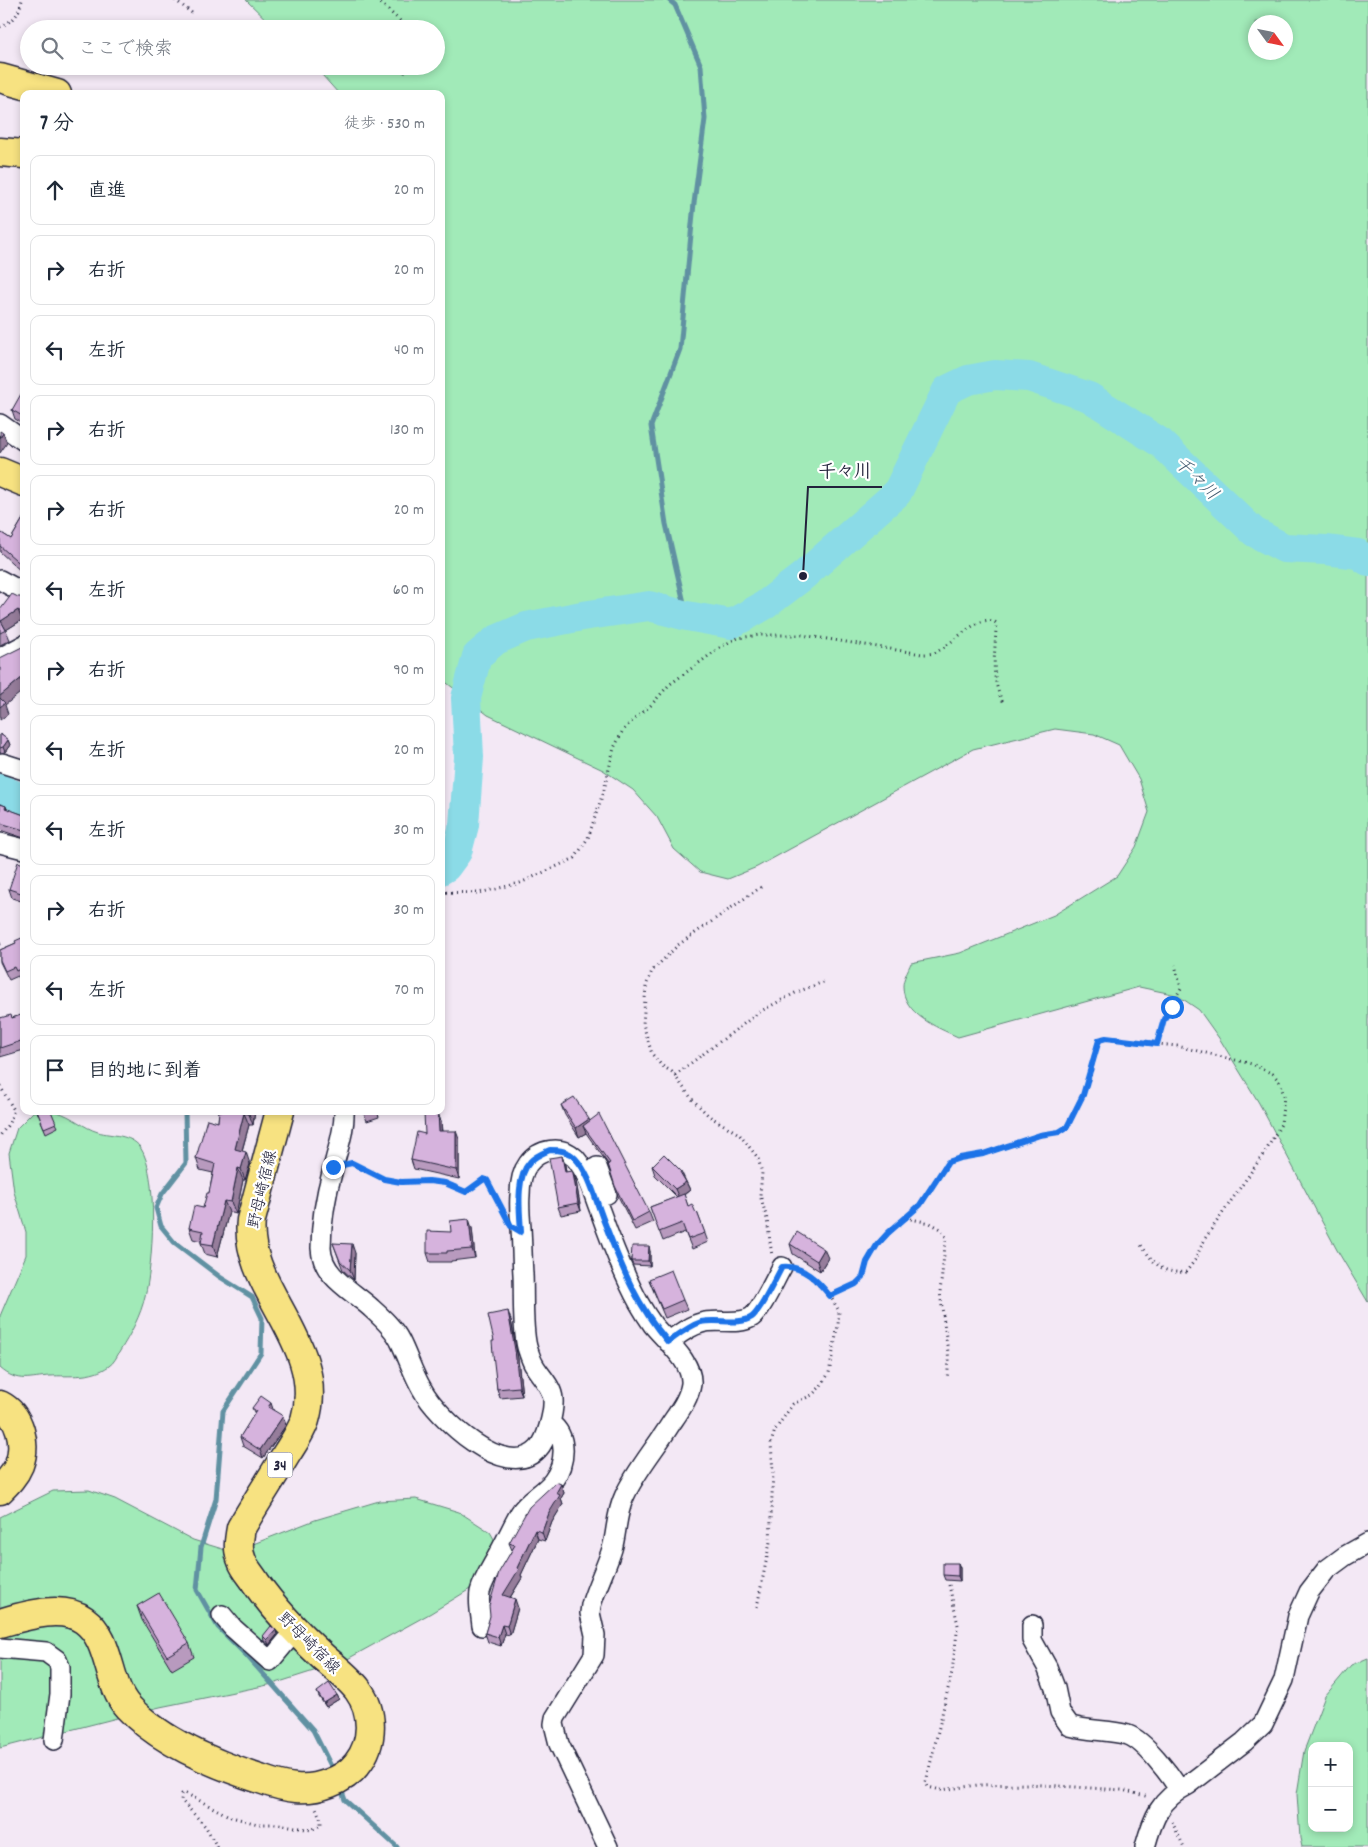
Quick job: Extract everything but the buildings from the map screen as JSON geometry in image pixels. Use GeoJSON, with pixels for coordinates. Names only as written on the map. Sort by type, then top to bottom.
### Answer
{"type":"FeatureCollection","features":[{"type":"Feature","properties":{"kind":"main road"},"geometry":{"type":"LineString","coordinates":[[0,78],[43,90]]}},
{"type":"Feature","properties":{"kind":"main road"},"geometry":{"type":"LineString","coordinates":[[0,152],[20,154]]}},
{"type":"Feature","properties":{"kind":"main road"},"geometry":{"type":"LineString","coordinates":[[0,472],[20,480]]}},
{"type":"Feature","properties":{"kind":"main road","name":"野母崎宿線"},"geometry":{"type":"LineString","coordinates":[[279,1115],[251,1220],[250,1231],[258,1264],[292,1332],[304,1366],[309,1386],[308,1404],[300,1433],[241,1528],[238,1542],[242,1562],[262,1592],[295,1631],[357,1690],[367,1712],[370,1736],[368,1747],[356,1766],[329,1782]]}},
{"type":"Feature","properties":{"kind":"main road"},"geometry":{"type":"LineString","coordinates":[[0,1405],[12,1414],[16,1422],[20,1431],[22,1453],[19,1465],[0,1490]]}},
{"type":"Feature","properties":{"kind":"main road"},"geometry":{"type":"LineString","coordinates":[[0,1623],[55,1612],[69,1613],[84,1620],[91,1626],[102,1644],[121,1696],[127,1707],[150,1727],[212,1762],[277,1785],[295,1788],[329,1782]]}},
{"type":"Feature","properties":{"kind":"street"},"geometry":{"type":"LineString","coordinates":[[0,424],[20,438]]}},
{"type":"Feature","properties":{"kind":"street"},"geometry":{"type":"LineString","coordinates":[[0,580],[20,593]]}},
{"type":"Feature","properties":{"kind":"street"},"geometry":{"type":"LineString","coordinates":[[0,658],[20,647]]}},
{"type":"Feature","properties":{"kind":"street"},"geometry":{"type":"LineString","coordinates":[[1,764],[20,769]]}},
{"type":"Feature","properties":{"kind":"street"},"geometry":{"type":"LineString","coordinates":[[0,843],[20,848]]}},
{"type":"Feature","properties":{"kind":"street"},"geometry":{"type":"LineString","coordinates":[[344,1115],[342,1134],[333,1167],[324,1217],[322,1258],[337,1281],[369,1306],[400,1339],[414,1374],[434,1408],[447,1421],[478,1445],[500,1456],[510,1458],[529,1456],[538,1450],[550,1422],[553,1395],[535,1367],[526,1343],[520,1193],[524,1172],[529,1163],[550,1150],[568,1153],[576,1159],[590,1182],[610,1238],[638,1302],[652,1324],[685,1362],[690,1372],[692,1380],[689,1394],[622,1500],[612,1548],[591,1605],[590,1613],[595,1635],[594,1655],[555,1718],[554,1724],[558,1744],[608,1847]]}},
{"type":"Feature","properties":{"kind":"street"},"geometry":{"type":"LineString","coordinates":[[597,1167],[613,1210],[616,1227],[610,1238]]}},
{"type":"Feature","properties":{"kind":"street"},"geometry":{"type":"LineString","coordinates":[[668,1342],[688,1328],[702,1322],[740,1321],[752,1317],[765,1300],[782,1267]]}},
{"type":"Feature","properties":{"kind":"street"},"geometry":{"type":"LineString","coordinates":[[482,1626],[480,1592],[490,1570],[521,1511],[553,1481],[559,1469],[562,1459],[562,1439],[557,1428],[550,1422]]}},
{"type":"Feature","properties":{"kind":"street"},"geometry":{"type":"LineString","coordinates":[[1145,1847],[1157,1811],[1163,1803],[1244,1742],[1263,1724],[1284,1680],[1298,1616],[1309,1592],[1326,1570],[1345,1556],[1368,1543]]}},
{"type":"Feature","properties":{"kind":"street"},"geometry":{"type":"LineString","coordinates":[[222,1615],[233,1628],[270,1661],[295,1631]]}},
{"type":"Feature","properties":{"kind":"street"},"geometry":{"type":"LineString","coordinates":[[1032,1625],[1032,1640],[1047,1667],[1055,1688],[1060,1712],[1070,1726],[1129,1736],[1151,1754],[1168,1772],[1179,1790]]}},
{"type":"Feature","properties":{"kind":"street"},"geometry":{"type":"LineString","coordinates":[[0,1648],[46,1652],[57,1660],[60,1667],[60,1694],[54,1740]]}},
{"type":"Feature","properties":{"kind":"path"},"geometry":{"type":"LineString","coordinates":[[0,27],[13,20],[18,14],[22,0]]}},
{"type":"Feature","properties":{"kind":"path"},"geometry":{"type":"LineString","coordinates":[[175,0],[192,13]]}},
{"type":"Feature","properties":{"kind":"path"},"geometry":{"type":"LineString","coordinates":[[377,0],[399,20]]}},
{"type":"Feature","properties":{"kind":"path"},"geometry":{"type":"LineString","coordinates":[[445,892],[479,893],[512,885],[575,858],[588,838],[604,790],[614,748],[622,732],[669,685],[707,656],[738,638],[760,635],[802,635],[922,654],[937,652],[983,620],[991,619],[996,623],[993,667],[997,691],[1002,703]]}},
{"type":"Feature","properties":{"kind":"path"},"geometry":{"type":"LineString","coordinates":[[757,1607],[770,1542],[773,1472],[771,1443],[775,1430],[793,1404],[812,1395],[829,1374],[839,1311],[830,1296],[803,1270],[792,1266],[782,1267],[774,1261],[771,1254],[767,1219],[760,1195],[762,1173],[758,1158],[739,1134],[709,1116],[698,1106],[674,1075],[660,1065],[652,1054],[643,1024],[646,986],[652,971],[678,945],[761,887]]}},
{"type":"Feature","properties":{"kind":"path"},"geometry":{"type":"LineString","coordinates":[[1157,1044],[1164,1019],[1181,988],[1175,965]]}},
{"type":"Feature","properties":{"kind":"path"},"geometry":{"type":"LineString","coordinates":[[674,1075],[761,1011],[797,992],[826,981]]}},
{"type":"Feature","properties":{"kind":"path"},"geometry":{"type":"LineString","coordinates":[[830,1296],[856,1284],[863,1277],[867,1262],[877,1245],[920,1205],[948,1162],[983,1154],[1040,1135],[1059,1132],[1067,1127],[1083,1095],[1092,1069],[1096,1048],[1102,1038],[1177,1046],[1252,1064],[1273,1074],[1280,1082],[1284,1096],[1281,1124],[1267,1149],[1204,1240],[1195,1260],[1186,1272],[1176,1273],[1163,1269],[1154,1263],[1141,1245]]}},
{"type":"Feature","properties":{"kind":"path"},"geometry":{"type":"LineString","coordinates":[[0,1086],[14,1110],[10,1123],[0,1136]]}},
{"type":"Feature","properties":{"kind":"path"},"geometry":{"type":"LineString","coordinates":[[333,1167],[352,1163],[384,1179],[401,1182],[429,1181],[445,1183],[466,1192],[484,1179],[487,1180],[511,1226],[521,1232]]}},
{"type":"Feature","properties":{"kind":"path"},"geometry":{"type":"LineString","coordinates":[[905,1218],[930,1223],[941,1228],[946,1237],[940,1292],[949,1360],[948,1379]]}},
{"type":"Feature","properties":{"kind":"path"},"geometry":{"type":"LineString","coordinates":[[949,1585],[958,1625],[952,1672],[926,1782],[928,1787],[941,1790],[978,1785],[1027,1784],[1122,1790],[1154,1798],[1163,1803],[1184,1847]]}},
{"type":"Feature","properties":{"kind":"path"},"geometry":{"type":"LineString","coordinates":[[217,1847],[206,1827],[181,1800],[182,1794],[186,1793],[232,1817],[258,1824],[279,1824],[311,1830],[321,1825],[329,1782]]}},
{"type":"Feature","properties":{"kind":"green space"},"geometry":{"type":"Polygon","coordinates":[[[246,0],[1368,0],[1368,1302],[1337,1250],[1259,1103],[1221,1041],[1199,1010],[1177,995],[1139,987],[958,1037],[922,1018],[908,1004],[904,996],[903,983],[911,963],[960,953],[1054,915],[1117,876],[1136,847],[1149,812],[1139,779],[1119,745],[1094,734],[1055,729],[973,749],[757,867],[728,879],[700,872],[674,849],[657,817],[633,790],[603,770],[488,715],[445,681],[445,90],[335,90],[322,75],[445,75],[445,20],[267,20],[246,0]]]}},
{"type":"Feature","properties":{"kind":"green space"},"geometry":{"type":"Polygon","coordinates":[[[30,1115],[65,1115],[93,1130],[131,1140],[140,1147],[146,1160],[150,1177],[153,1220],[148,1282],[143,1303],[131,1332],[114,1361],[111,1365],[95,1373],[73,1376],[18,1378],[0,1368],[0,1316],[26,1255],[26,1232],[14,1192],[9,1153],[17,1128],[30,1115]]]}},
{"type":"Feature","properties":{"kind":"green space"},"geometry":{"type":"Polygon","coordinates":[[[89,1490],[115,1499],[193,1540],[229,1551],[248,1546],[315,1520],[379,1501],[416,1499],[459,1512],[490,1532],[498,1546],[488,1578],[431,1613],[342,1662],[273,1684],[160,1707],[0,1748],[0,1517],[53,1491],[89,1490]]]}},
{"type":"Feature","properties":{"kind":"green space"},"geometry":{"type":"Polygon","coordinates":[[[1368,1658],[1368,1847],[1302,1847],[1297,1794],[1304,1751],[1325,1696],[1351,1665],[1368,1658]]]}},
{"type":"Feature","properties":{"kind":"waterway"},"geometry":{"type":"LineString","coordinates":[[669,0],[675,5],[701,66],[705,119],[694,203],[680,349],[651,426],[666,524],[687,616]]}},
{"type":"Feature","properties":{"kind":"waterway","name":"千々川"},"geometry":{"type":"LineString","coordinates":[[445,868],[457,852],[464,825],[469,757],[466,698],[477,656],[496,640],[526,627],[582,616],[649,606],[687,616],[731,624],[765,605],[803,576],[897,493],[947,390],[968,380],[995,375],[1029,377],[1089,397],[1161,443],[1254,532],[1284,548],[1358,554],[1368,561]]}},
{"type":"Feature","properties":{"kind":"waterway","name":"千々川"},"geometry":{"type":"LineString","coordinates":[[0,789],[20,797]]}},
{"type":"Feature","properties":{"kind":"waterway"},"geometry":{"type":"LineString","coordinates":[[185,1115],[186,1163],[162,1194],[156,1208],[161,1226],[174,1242],[220,1277],[252,1297],[262,1318],[261,1353],[223,1411],[216,1499],[201,1547],[197,1590],[218,1627],[248,1657],[313,1730],[334,1772]]}},
{"type":"Feature","properties":{"kind":"waterway"},"geometry":{"type":"LineString","coordinates":[[340,1786],[345,1800],[397,1847]]}},
{"type":"Feature","properties":{"kind":"place","name":"千々川"},"geometry":{"type":"Point","coordinates":[803,576]}},
{"type":"Feature","properties":{"kind":"route"},"geometry":{"type":"LineString","coordinates":[[333,1167],[352,1163],[384,1179],[401,1182],[429,1181],[445,1183],[466,1192],[484,1179],[487,1180],[511,1226],[521,1232],[520,1193],[524,1172],[529,1163],[550,1150],[568,1153],[576,1159],[590,1182],[623,1270],[638,1302],[652,1324],[668,1342],[688,1328],[702,1322],[740,1321],[752,1317],[765,1300],[782,1267],[792,1266],[803,1270],[830,1296],[850,1288],[863,1277],[870,1255],[877,1245],[920,1205],[948,1162],[983,1154],[1040,1135],[1059,1132],[1067,1127],[1083,1095],[1099,1040],[1106,1038],[1157,1044],[1164,1019],[1172,1007]]}}]}
